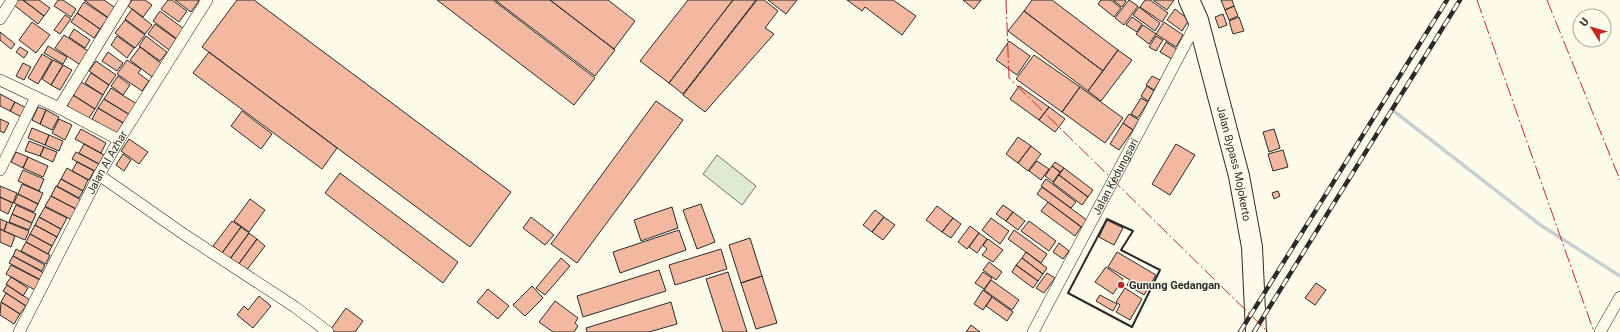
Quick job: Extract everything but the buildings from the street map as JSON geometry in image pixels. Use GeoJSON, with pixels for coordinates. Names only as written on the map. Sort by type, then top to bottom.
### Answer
{"type":"FeatureCollection","features":[{"type":"Feature","properties":{"kind":"highway","name":"Jalan Bypass Mojokerto"},"geometry":{"type":"LineString","coordinates":[[1189,0],[1198,20],[1240,176],[1252,247],[1256,332]]}},
{"type":"Feature","properties":{"kind":"street"},"geometry":{"type":"LineString","coordinates":[[0,19],[12,0]]}},
{"type":"Feature","properties":{"kind":"street"},"geometry":{"type":"LineString","coordinates":[[59,108],[125,0]]}},
{"type":"Feature","properties":{"kind":"street","name":"Jalan Al Azhar"},"geometry":{"type":"LineString","coordinates":[[19,332],[99,175],[119,140],[207,0]]}},
{"type":"Feature","properties":{"kind":"street","name":"Jalan Kedungsari"},"geometry":{"type":"LineString","coordinates":[[1033,332],[1198,20]]}},
{"type":"Feature","properties":{"kind":"street"},"geometry":{"type":"LineString","coordinates":[[0,80],[59,108],[119,140]]}},
{"type":"Feature","properties":{"kind":"street"},"geometry":{"type":"LineString","coordinates":[[0,170],[36,97]]}},
{"type":"Feature","properties":{"kind":"street"},"geometry":{"type":"LineString","coordinates":[[99,175],[182,233],[295,307],[328,332]]}},
{"type":"Feature","properties":{"kind":"street"},"geometry":{"type":"LineString","coordinates":[[1600,332],[1620,298]]}},
{"type":"Feature","properties":{"kind":"green space"},"geometry":{"type":"Polygon","coordinates":[[[717,155],[756,186],[742,205],[703,174],[717,155]]]}},
{"type":"Feature","properties":{"kind":"waterway"},"geometry":{"type":"LineString","coordinates":[[1395,112],[1539,224],[1620,276]]}},
{"type":"Feature","properties":{"kind":"railway"},"geometry":{"type":"LineString","coordinates":[[1240,332],[1447,0]]}},
{"type":"Feature","properties":{"kind":"railway"},"geometry":{"type":"LineString","coordinates":[[1254,332],[1460,0]]}},
{"type":"Feature","properties":{"kind":"wall"},"geometry":{"type":"LineString","coordinates":[[1107,219],[1133,231],[1121,250],[1160,270],[1132,327],[1068,293],[1107,219]]}},
{"type":"Feature","properties":{"kind":"power"},"geometry":{"type":"LineString","coordinates":[[1006,0],[1009,78],[1268,332]]}},
{"type":"Feature","properties":{"kind":"power"},"geometry":{"type":"LineString","coordinates":[[1477,0],[1594,332]]}},
{"type":"Feature","properties":{"kind":"power"},"geometry":{"type":"LineString","coordinates":[[1547,0],[1620,180]]}},
{"type":"Feature","properties":{"kind":"place","name":"Gunung Gedangan"},"geometry":{"type":"Point","coordinates":[1121,285]}}]}
